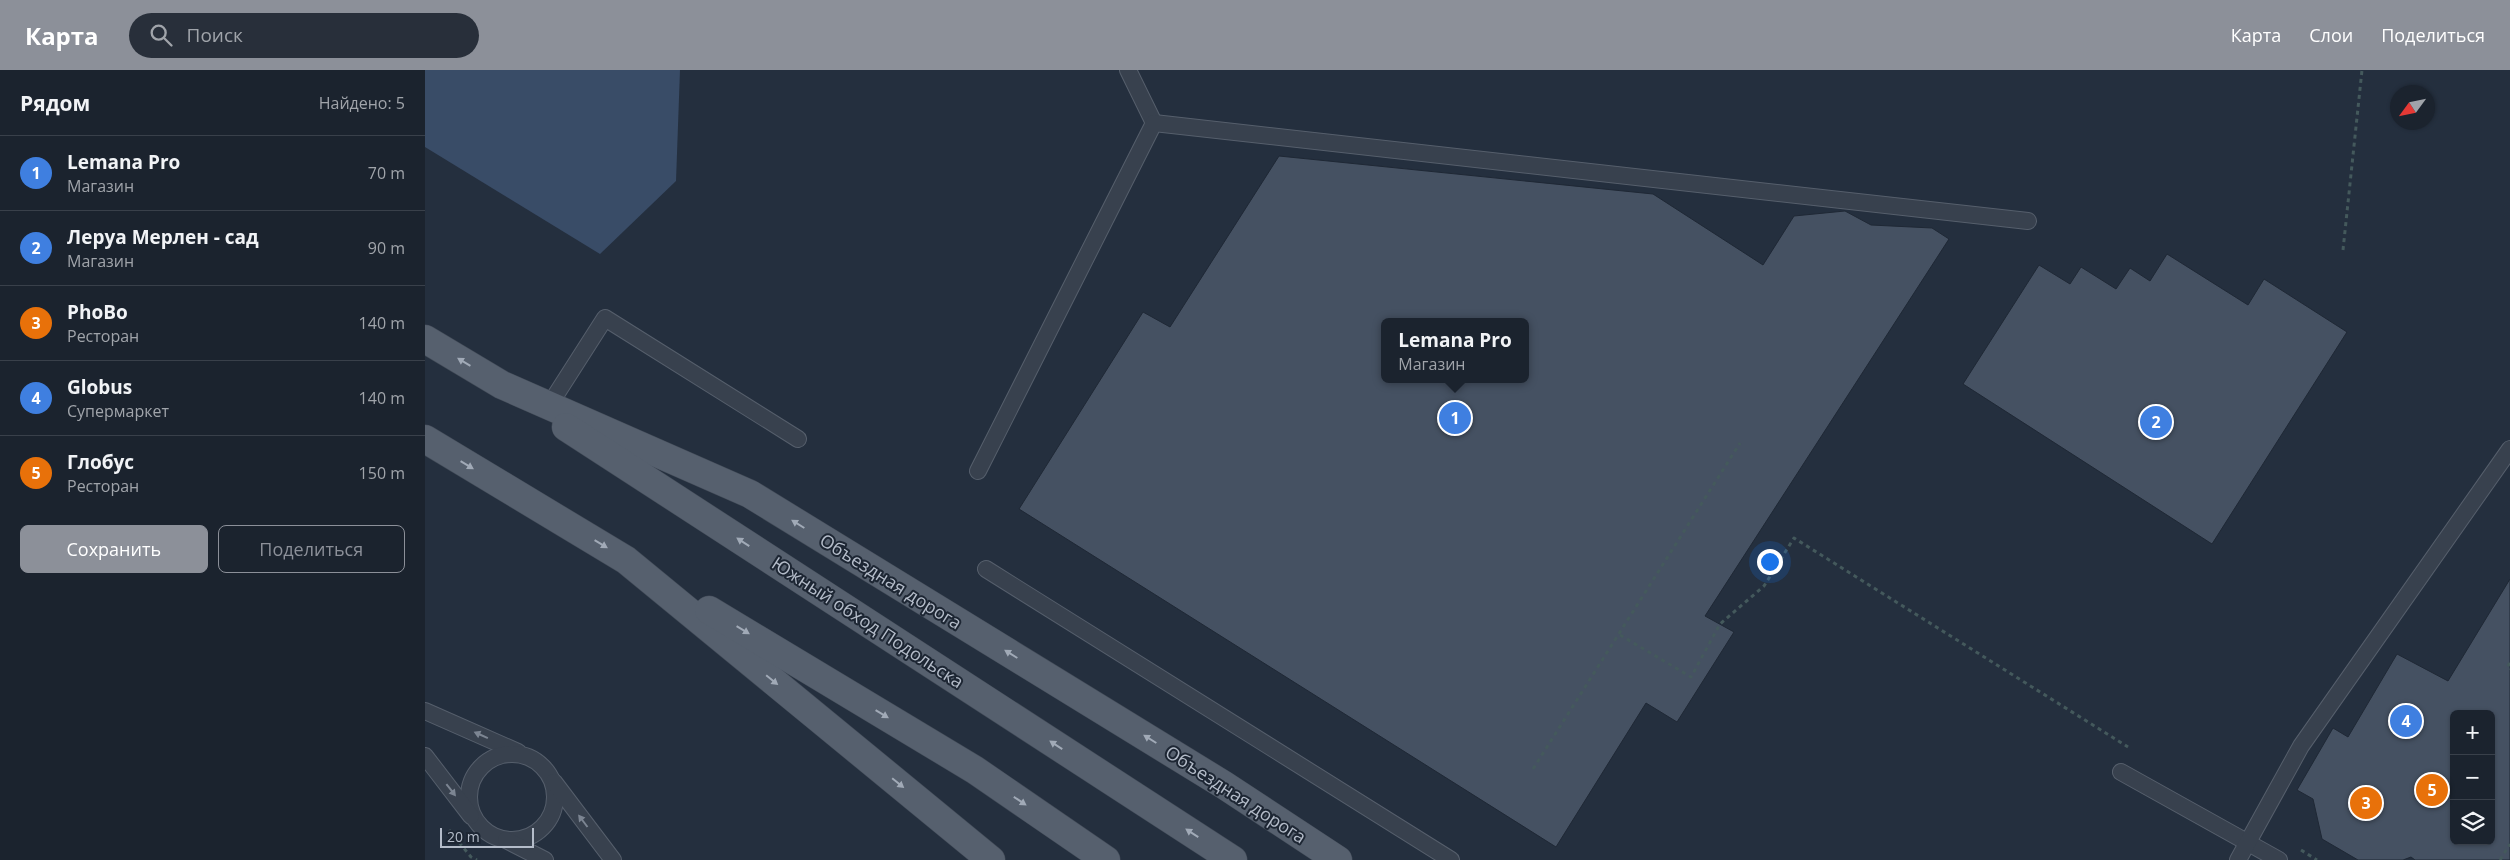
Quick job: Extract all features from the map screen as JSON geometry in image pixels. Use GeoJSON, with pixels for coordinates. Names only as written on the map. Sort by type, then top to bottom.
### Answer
{"type":"FeatureCollection","features":[{"type":"Feature","properties":{"kind":"main road","name":"Объездная дорога"},"geometry":{"type":"LineString","coordinates":[[425,339],[502,385],[551,404],[750,494],[1224,785],[1338,860]]}},
{"type":"Feature","properties":{"kind":"main road","name":"Южный обход Подольска"},"geometry":{"type":"LineString","coordinates":[[502,385],[1233,860]]}},
{"type":"Feature","properties":{"kind":"main road"},"geometry":{"type":"LineString","coordinates":[[425,440],[975,770],[1106,860]]}},
{"type":"Feature","properties":{"kind":"main road"},"geometry":{"type":"LineString","coordinates":[[627,560],[991,860]]}},
{"type":"Feature","properties":{"kind":"lane"},"geometry":{"type":"LineString","coordinates":[[1128,70],[1154,123]]}},
{"type":"Feature","properties":{"kind":"lane"},"geometry":{"type":"LineString","coordinates":[[1154,123],[2028,221]]}},
{"type":"Feature","properties":{"kind":"lane"},"geometry":{"type":"LineString","coordinates":[[978,471],[1154,123]]}},
{"type":"Feature","properties":{"kind":"lane"},"geometry":{"type":"LineString","coordinates":[[551,404],[605,318],[798,439]]}},
{"type":"Feature","properties":{"kind":"lane"},"geometry":{"type":"LineString","coordinates":[[2238,860],[2301,746],[2510,449]]}},
{"type":"Feature","properties":{"kind":"lane"},"geometry":{"type":"LineString","coordinates":[[986,569],[1451,860]]}},
{"type":"Feature","properties":{"kind":"lane"},"geometry":{"type":"LineString","coordinates":[[425,711],[525,755],[541,765],[613,860]]}},
{"type":"Feature","properties":{"kind":"lane"},"geometry":{"type":"LineString","coordinates":[[477,823],[469,807],[469,789],[476,772],[489,759],[507,753],[525,755]]}},
{"type":"Feature","properties":{"kind":"lane"},"geometry":{"type":"LineString","coordinates":[[425,756],[477,823],[490,834],[545,860]]}},
{"type":"Feature","properties":{"kind":"lane"},"geometry":{"type":"LineString","coordinates":[[2121,772],[2279,860]]}},
{"type":"Feature","properties":{"kind":"lane"},"geometry":{"type":"LineString","coordinates":[[506,840],[523,839],[538,832],[550,818],[555,798],[552,780]]}},
{"type":"Feature","properties":{"kind":"path"},"geometry":{"type":"LineString","coordinates":[[2343,250],[2361,70]]}},
{"type":"Feature","properties":{"kind":"path"},"geometry":{"type":"LineString","coordinates":[[1533,769],[1620,635],[1740,443]]}},
{"type":"Feature","properties":{"kind":"path"},"geometry":{"type":"LineString","coordinates":[[1620,635],[1691,677],[1720,624],[1764,586],[1794,538],[2134,751]]}},
{"type":"Feature","properties":{"kind":"path"},"geometry":{"type":"LineString","coordinates":[[2509,668],[2510,663]]}},
{"type":"Feature","properties":{"kind":"path"},"geometry":{"type":"LineString","coordinates":[[2257,823],[2317,860]]}},
{"type":"Feature","properties":{"kind":"path"},"geometry":{"type":"LineString","coordinates":[[2500,860],[2510,844]]}},
{"type":"Feature","properties":{"kind":"water"},"geometry":{"type":"Polygon","coordinates":[[[425,70],[680,70],[676,181],[600,254],[425,147],[425,70]]]}},
{"type":"Feature","properties":{"kind":"building"},"geometry":{"type":"Polygon","coordinates":[[[1279,156],[1653,194],[1763,265],[1794,216],[1845,211],[1871,225],[1932,228],[1949,239],[1705,616],[1734,632],[1677,722],[1646,703],[1556,847],[1019,509],[1143,312],[1170,327],[1279,156]]]}},
{"type":"Feature","properties":{"kind":"building"},"geometry":{"type":"Polygon","coordinates":[[[2167,254],[2248,305],[2264,279],[2347,332],[2212,544],[1963,384],[2039,265],[2070,284],[2081,267],[2116,289],[2130,268],[2150,281],[2167,254]]]}},
{"type":"Feature","properties":{"kind":"building"},"geometry":{"type":"Polygon","coordinates":[[[2510,579],[2510,860],[2415,860],[2411,857],[2403,860],[2358,860],[2322,839],[2313,799],[2297,790],[2333,728],[2348,737],[2397,654],[2448,681],[2510,579]]]}},
{"type":"Feature","properties":{"kind":"place","name":"Lemana Pro"},"geometry":{"type":"Point","coordinates":[1455,418]}},
{"type":"Feature","properties":{"kind":"place","name":"Леруа Мерлен - сад"},"geometry":{"type":"Point","coordinates":[2156,422]}},
{"type":"Feature","properties":{"kind":"place","name":"Globus"},"geometry":{"type":"Point","coordinates":[2406,721]}},
{"type":"Feature","properties":{"kind":"place","name":"Глобус"},"geometry":{"type":"Point","coordinates":[2432,790]}},
{"type":"Feature","properties":{"kind":"place","name":"PhoBo"},"geometry":{"type":"Point","coordinates":[2366,803]}}]}
